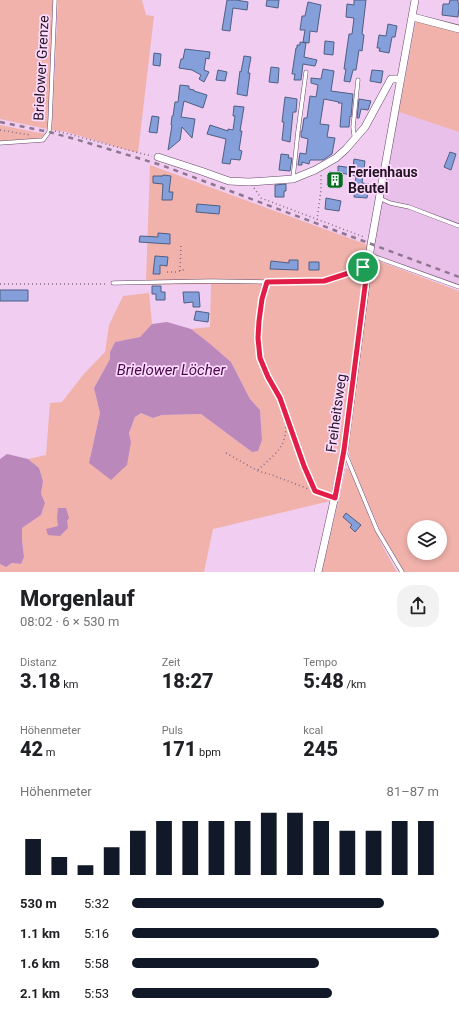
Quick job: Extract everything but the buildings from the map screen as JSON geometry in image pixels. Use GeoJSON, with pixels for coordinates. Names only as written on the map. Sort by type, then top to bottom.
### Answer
{"type":"FeatureCollection","features":[{"type":"Feature","properties":{"kind":"street","name":"Freiheitsweg"},"geometry":{"type":"LineString","coordinates":[[318,572],[335,498],[344,450],[369,255],[415,0]]}},
{"type":"Feature","properties":{"kind":"street"},"geometry":{"type":"LineString","coordinates":[[413,17],[459,29]]}},
{"type":"Feature","properties":{"kind":"street"},"geometry":{"type":"LineString","coordinates":[[158,157],[229,181],[249,182],[293,179],[336,158],[346,149],[365,127],[391,79],[401,79]]}},
{"type":"Feature","properties":{"kind":"lane","name":"Brielower Grenze"},"geometry":{"type":"LineString","coordinates":[[0,143],[43,140],[49,130],[55,0]]}},
{"type":"Feature","properties":{"kind":"lane"},"geometry":{"type":"LineString","coordinates":[[293,179],[306,72]]}},
{"type":"Feature","properties":{"kind":"lane"},"geometry":{"type":"LineString","coordinates":[[356,139],[353,127],[358,80]]}},
{"type":"Feature","properties":{"kind":"lane"},"geometry":{"type":"LineString","coordinates":[[379,198],[390,203],[409,207],[459,226]]}},
{"type":"Feature","properties":{"kind":"lane"},"geometry":{"type":"LineString","coordinates":[[369,255],[459,288]]}},
{"type":"Feature","properties":{"kind":"lane","name":"Freiheitsweg"},"geometry":{"type":"LineString","coordinates":[[114,284],[324,281],[363,267],[369,255]]}},
{"type":"Feature","properties":{"kind":"lane"},"geometry":{"type":"LineString","coordinates":[[344,450],[377,530],[402,572]]}},
{"type":"Feature","properties":{"kind":"path"},"geometry":{"type":"LineString","coordinates":[[0,130],[30,135]]}},
{"type":"Feature","properties":{"kind":"path"},"geometry":{"type":"LineString","coordinates":[[49,130],[158,157]]}},
{"type":"Feature","properties":{"kind":"path"},"geometry":{"type":"LineString","coordinates":[[317,220],[321,190],[321,166]]}},
{"type":"Feature","properties":{"kind":"path"},"geometry":{"type":"LineString","coordinates":[[249,182],[262,198],[372,240]]}},
{"type":"Feature","properties":{"kind":"path"},"geometry":{"type":"LineString","coordinates":[[180,271],[182,244]]}},
{"type":"Feature","properties":{"kind":"path"},"geometry":{"type":"LineString","coordinates":[[167,272],[186,269]]}},
{"type":"Feature","properties":{"kind":"path"},"geometry":{"type":"LineString","coordinates":[[267,282],[262,299],[259,321],[258,338],[260,358],[268,377],[280,398],[304,466],[315,491]]}},
{"type":"Feature","properties":{"kind":"path"},"geometry":{"type":"LineString","coordinates":[[0,284],[114,284]]}},
{"type":"Feature","properties":{"kind":"path"},"geometry":{"type":"LineString","coordinates":[[258,471],[281,447],[285,437],[287,418]]}},
{"type":"Feature","properties":{"kind":"path"},"geometry":{"type":"LineString","coordinates":[[226,453],[258,471],[335,498]]}},
{"type":"Feature","properties":{"kind":"shaded area"},"geometry":{"type":"Polygon","coordinates":[[[0,0],[53,0],[49,120],[47,129],[0,119],[0,0]]]}},
{"type":"Feature","properties":{"kind":"shaded area"},"geometry":{"type":"Polygon","coordinates":[[[58,0],[142,0],[146,15],[154,16],[138,153],[66,132],[52,130],[58,0]]]}},
{"type":"Feature","properties":{"kind":"shaded area"},"geometry":{"type":"Polygon","coordinates":[[[416,20],[459,32],[459,132],[399,112],[416,20]]]}},
{"type":"Feature","properties":{"kind":"shaded area"},"geometry":{"type":"Polygon","coordinates":[[[399,112],[459,132],[459,285],[375,254],[373,250],[399,112]]]}},
{"type":"Feature","properties":{"kind":"shaded area"},"geometry":{"type":"Polygon","coordinates":[[[0,125],[45,134],[41,138],[0,141],[0,125]]]}},
{"type":"Feature","properties":{"kind":"shaded area"},"geometry":{"type":"Polygon","coordinates":[[[150,165],[368,245],[343,433],[330,501],[213,529],[204,572],[0,572],[0,564],[6,567],[12,563],[21,564],[24,557],[22,528],[41,515],[45,503],[41,494],[43,481],[39,468],[28,459],[46,455],[50,403],[62,402],[83,375],[105,352],[109,325],[123,296],[149,293],[152,324],[140,337],[115,342],[110,352],[110,359],[94,388],[100,413],[89,463],[131,442],[129,433],[135,417],[141,413],[153,418],[162,415],[201,414],[252,452],[258,451],[262,440],[260,410],[250,399],[231,362],[191,329],[210,327],[211,284],[149,285],[146,281],[150,165]]]}},
{"type":"Feature","properties":{"kind":"shaded area"},"geometry":{"type":"Polygon","coordinates":[[[376,260],[459,291],[459,572],[404,572],[381,533],[353,467],[347,447],[372,262],[376,260]]]}},
{"type":"Feature","properties":{"kind":"shaded area"},"geometry":{"type":"Polygon","coordinates":[[[346,468],[349,469],[352,474],[369,517],[397,572],[322,572],[346,468]]]}},
{"type":"Feature","properties":{"kind":"water","name":"Brielower Löcher"},"geometry":{"type":"Polygon","coordinates":[[[167,322],[191,329],[231,362],[250,399],[260,410],[262,440],[258,451],[252,452],[201,414],[162,415],[153,418],[141,413],[135,417],[129,433],[131,442],[127,465],[111,480],[89,463],[100,413],[94,388],[110,359],[110,352],[115,342],[140,337],[152,324],[167,322]]]}},
{"type":"Feature","properties":{"kind":"water"},"geometry":{"type":"Polygon","coordinates":[[[7,454],[28,459],[39,468],[43,481],[41,494],[45,503],[41,515],[22,528],[24,557],[21,564],[12,563],[6,567],[0,564],[0,459],[7,454]]]}},
{"type":"Feature","properties":{"kind":"water"},"geometry":{"type":"Polygon","coordinates":[[[58,508],[66,508],[69,518],[67,521],[68,528],[60,536],[48,535],[46,529],[58,526],[58,508]]]}},
{"type":"Feature","properties":{"kind":"railway"},"geometry":{"type":"LineString","coordinates":[[0,122],[49,132],[161,165],[459,277]]}},
{"type":"Feature","properties":{"kind":"place","name":"Ferienhaus Beutel"},"geometry":{"type":"Point","coordinates":[335,180]}},
{"type":"Feature","properties":{"kind":"route"},"geometry":{"type":"LineString","coordinates":[[369,255],[344,450],[335,498],[315,491],[304,466],[280,398],[268,377],[260,358],[258,338],[259,321],[262,299],[267,282],[324,281],[363,267],[369,255]]}}]}
